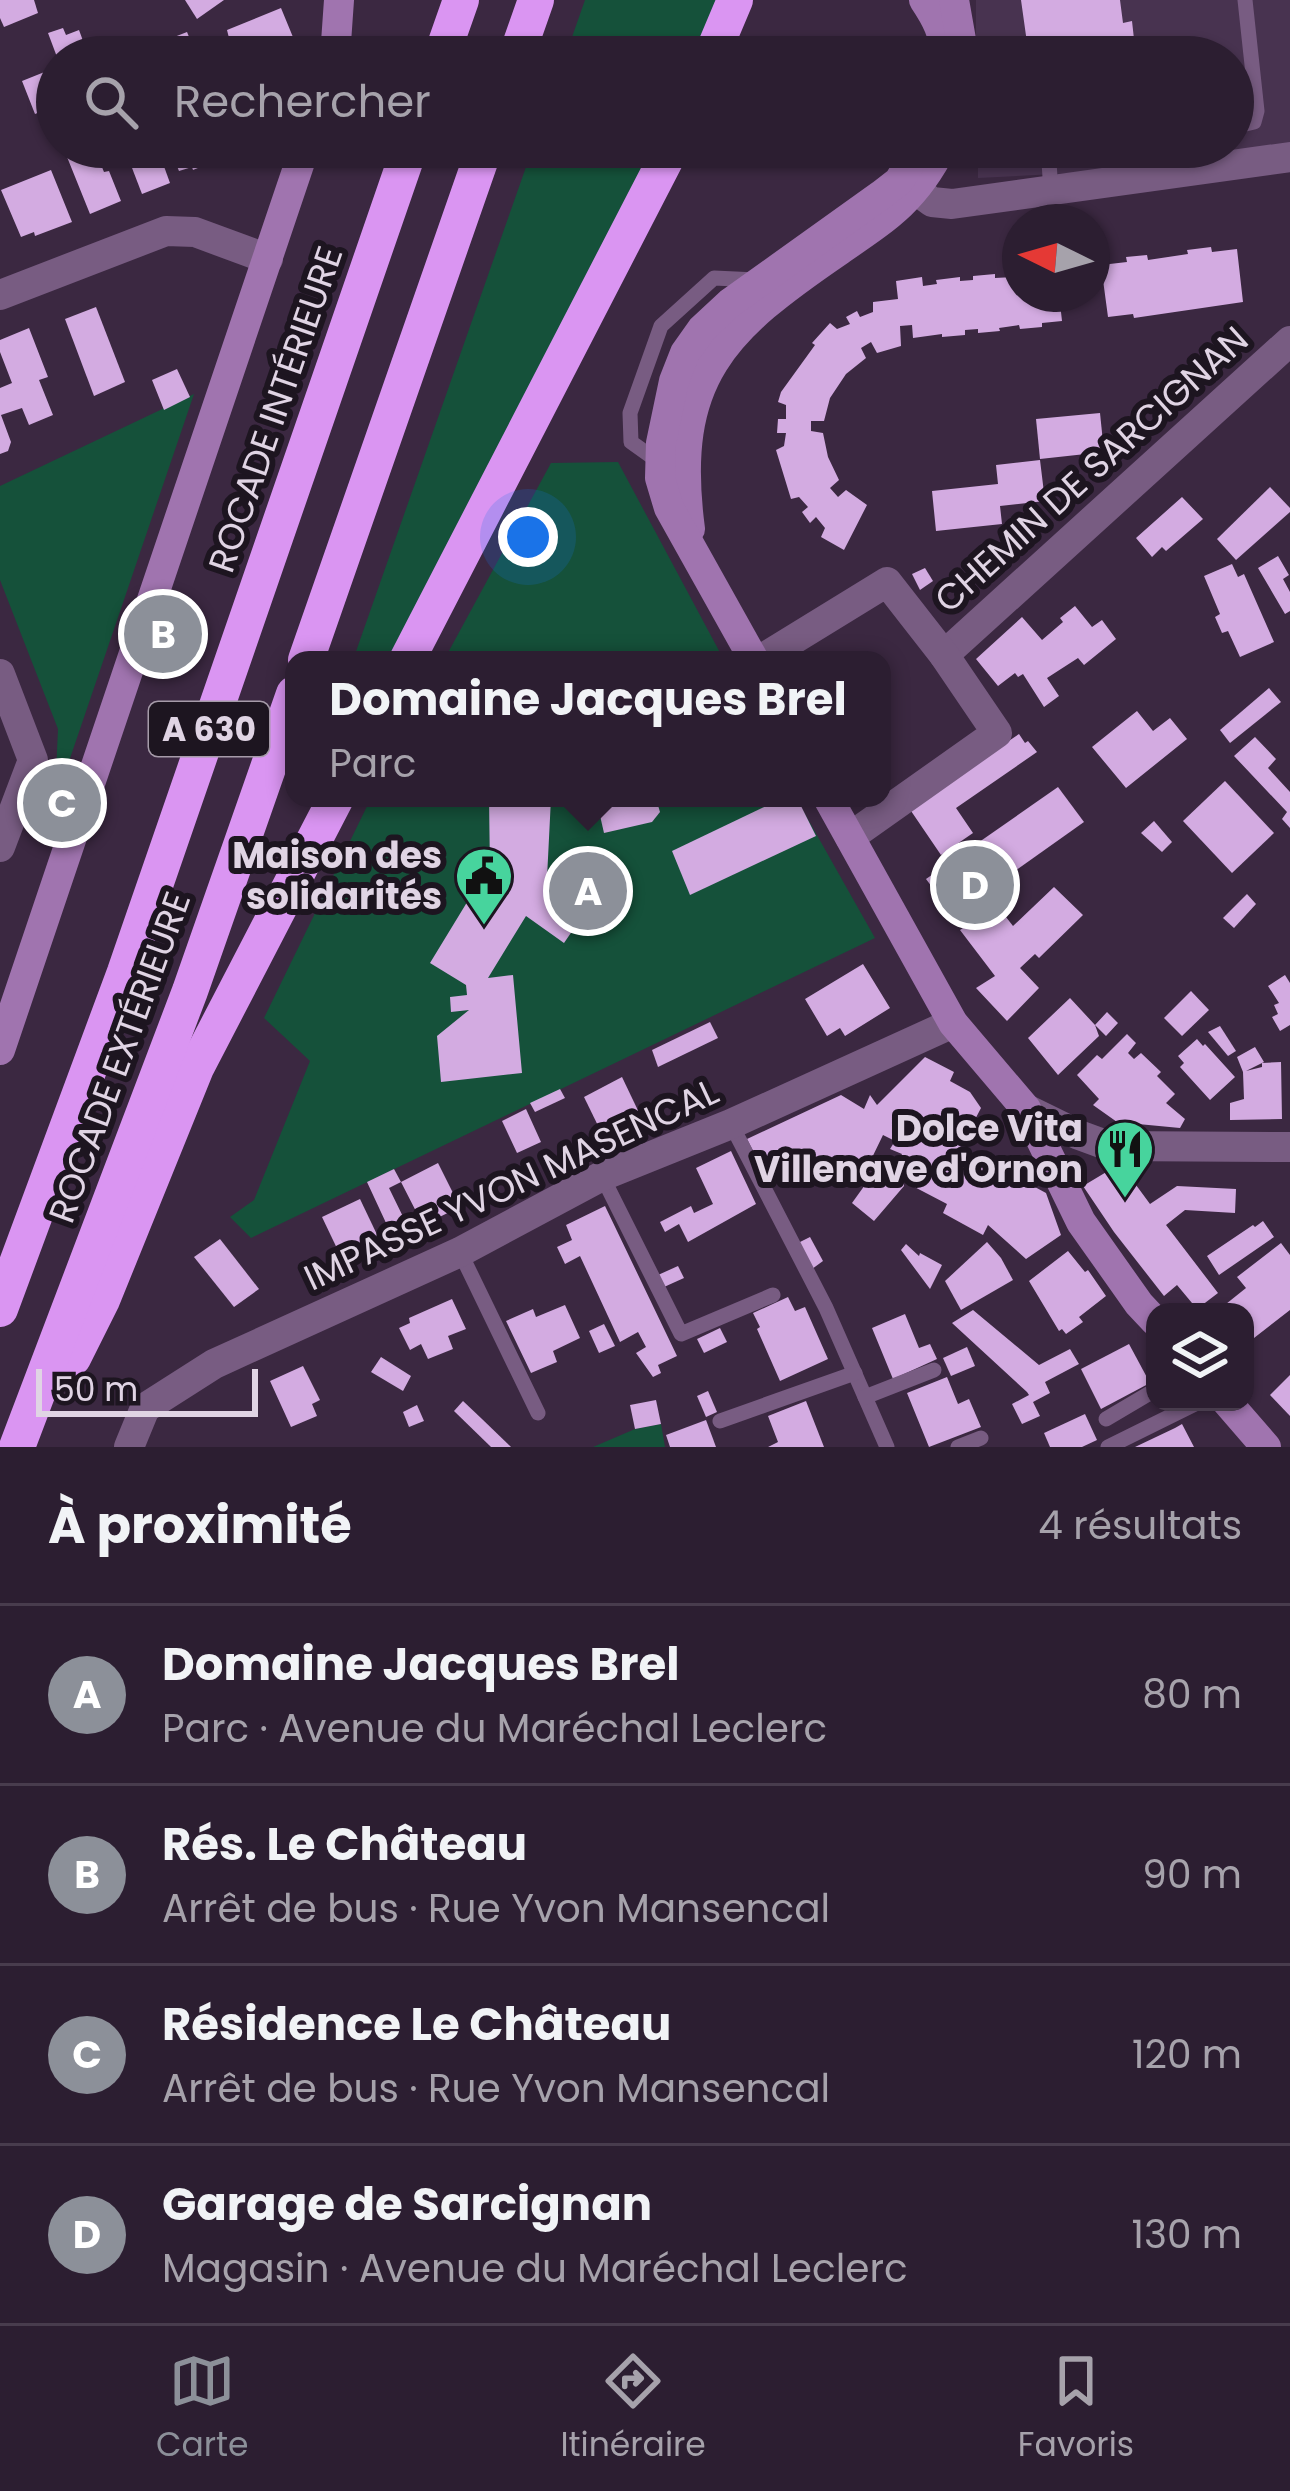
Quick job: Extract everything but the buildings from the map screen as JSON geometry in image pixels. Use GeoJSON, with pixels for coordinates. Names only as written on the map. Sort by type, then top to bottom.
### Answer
{"type":"FeatureCollection","features":[{"type":"Feature","properties":{"kind":"highway"},"geometry":{"type":"LineString","coordinates":[[449,36],[461,0]]}},
{"type":"Feature","properties":{"kind":"highway"},"geometry":{"type":"LineString","coordinates":[[523,36],[536,0]]}},
{"type":"Feature","properties":{"kind":"highway"},"geometry":{"type":"LineString","coordinates":[[720,36],[735,0]]}},
{"type":"Feature","properties":{"kind":"highway","name":"ROCADE INTÉRIEURE"},"geometry":{"type":"LineString","coordinates":[[0,1309],[125,972],[403,168]]}},
{"type":"Feature","properties":{"kind":"highway"},"geometry":{"type":"LineString","coordinates":[[309,651],[478,168]]}},
{"type":"Feature","properties":{"kind":"highway"},"geometry":{"type":"LineString","coordinates":[[412,651],[660,168]]}},
{"type":"Feature","properties":{"kind":"highway","name":"ROCADE EXTÉRIEURE"},"geometry":{"type":"LineString","coordinates":[[17,1447],[190,991],[285,720]]}},
{"type":"Feature","properties":{"kind":"highway"},"geometry":{"type":"LineString","coordinates":[[29,1447],[102,1300],[196,1068],[331,807]]}},
{"type":"Feature","properties":{"kind":"street"},"geometry":{"type":"LineString","coordinates":[[336,36],[338,0]]}},
{"type":"Feature","properties":{"kind":"street"},"geometry":{"type":"LineString","coordinates":[[924,0],[942,36]]}},
{"type":"Feature","properties":{"kind":"street"},"geometry":{"type":"LineString","coordinates":[[954,0],[960,36]]}},
{"type":"Feature","properties":{"kind":"street"},"geometry":{"type":"LineString","coordinates":[[1254,158],[1290,158]]}},
{"type":"Feature","properties":{"kind":"street"},"geometry":{"type":"LineString","coordinates":[[0,1050],[298,168]]}},
{"type":"Feature","properties":{"kind":"street"},"geometry":{"type":"LineString","coordinates":[[752,651],[669,508],[660,478],[665,412],[674,381],[702,329],[730,303],[899,181],[907,168]]}},
{"type":"Feature","properties":{"kind":"street"},"geometry":{"type":"LineString","coordinates":[[693,546],[684,478],[686,444],[711,365],[747,320],[774,296],[893,214],[916,191],[930,168]]}},
{"type":"Feature","properties":{"kind":"street"},"geometry":{"type":"LineString","coordinates":[[916,191],[932,202],[952,204],[1051,192],[1158,168]]}},
{"type":"Feature","properties":{"kind":"street"},"geometry":{"type":"LineString","coordinates":[[0,295],[166,231],[195,232],[268,259]]}},
{"type":"Feature","properties":{"kind":"street","name":"CHEMIN DE SARCIGNAN"},"geometry":{"type":"LineString","coordinates":[[944,655],[1290,341]]}},
{"type":"Feature","properties":{"kind":"street","name":"CHEMIN DE SARCIGNAN"},"geometry":{"type":"LineString","coordinates":[[772,651],[887,582],[997,733],[850,837]]}},
{"type":"Feature","properties":{"kind":"street"},"geometry":{"type":"LineString","coordinates":[[0,674],[33,760],[0,847]]}},
{"type":"Feature","properties":{"kind":"street"},"geometry":{"type":"LineString","coordinates":[[833,807],[953,1023],[1026,1109],[1081,1222],[1146,1311]]}},
{"type":"Feature","properties":{"kind":"street","name":"IMPASSE YVON MASENCAL"},"geometry":{"type":"LineString","coordinates":[[129,1447],[145,1408],[214,1364],[460,1252],[602,1176],[731,1124],[953,1023]]}},
{"type":"Feature","properties":{"kind":"street"},"geometry":{"type":"LineString","coordinates":[[1026,1109],[1109,1146],[1290,1147]]}},
{"type":"Feature","properties":{"kind":"street"},"geometry":{"type":"LineString","coordinates":[[1235,1411],[1266,1447]]}},
{"type":"Feature","properties":{"kind":"lane"},"geometry":{"type":"LineString","coordinates":[[1245,0],[1249,36]]}},
{"type":"Feature","properties":{"kind":"lane"},"geometry":{"type":"LineString","coordinates":[[1254,77],[1258,111],[1254,122]]}},
{"type":"Feature","properties":{"kind":"lane"},"geometry":{"type":"LineString","coordinates":[[1049,168],[1051,192]]}},
{"type":"Feature","properties":{"kind":"lane"},"geometry":{"type":"LineString","coordinates":[[731,1124],[826,1308],[887,1447]]}},
{"type":"Feature","properties":{"kind":"lane"},"geometry":{"type":"LineString","coordinates":[[602,1176],[681,1334],[773,1295]]}},
{"type":"Feature","properties":{"kind":"lane"},"geometry":{"type":"LineString","coordinates":[[460,1252],[538,1413]]}},
{"type":"Feature","properties":{"kind":"lane"},"geometry":{"type":"LineString","coordinates":[[865,1397],[934,1370]]}},
{"type":"Feature","properties":{"kind":"lane"},"geometry":{"type":"LineString","coordinates":[[720,1421],[855,1373]]}},
{"type":"Feature","properties":{"kind":"lane"},"geometry":{"type":"LineString","coordinates":[[1106,1419],[1146,1395]]}},
{"type":"Feature","properties":{"kind":"lane"},"geometry":{"type":"LineString","coordinates":[[1108,1447],[1181,1411]]}},
{"type":"Feature","properties":{"kind":"lane"},"geometry":{"type":"LineString","coordinates":[[958,1447],[981,1438]]}},
{"type":"Feature","properties":{"kind":"shaded area"},"geometry":{"type":"Polygon","coordinates":[[[976,0],[1290,0],[1290,162],[1254,164],[1254,36],[976,36],[976,0]]]}},
{"type":"Feature","properties":{"kind":"shaded area"},"geometry":{"type":"Polygon","coordinates":[[[978,168],[1173,168],[978,178],[978,168]]]}},
{"type":"Feature","properties":{"kind":"green space"},"geometry":{"type":"Polygon","coordinates":[[[585,0],[720,0],[705,36],[572,36],[585,0]]]}},
{"type":"Feature","properties":{"kind":"green space"},"geometry":{"type":"Polygon","coordinates":[[[526,168],[649,168],[400,651],[356,651],[526,168]]]}},
{"type":"Feature","properties":{"kind":"green space"},"geometry":{"type":"Polygon","coordinates":[[[194,394],[63,779],[56,773],[58,729],[0,580],[0,486],[194,394]]]}},
{"type":"Feature","properties":{"kind":"green space"},"geometry":{"type":"Polygon","coordinates":[[[618,462],[719,651],[449,651],[551,463],[618,462]]]}},
{"type":"Feature","properties":{"kind":"green space"},"geometry":{"type":"Polygon","coordinates":[[[367,807],[801,807],[875,938],[251,1238],[230,1217],[254,1200],[310,1061],[264,1018],[367,807]]]}},
{"type":"Feature","properties":{"kind":"green space"},"geometry":{"type":"Polygon","coordinates":[[[661,1424],[665,1447],[593,1447],[635,1429],[661,1424]]]}},
{"type":"Feature","properties":{"kind":"place","name":"Rés. Le Château"},"geometry":{"type":"Point","coordinates":[163,634]}},
{"type":"Feature","properties":{"kind":"place","name":"Résidence Le Château"},"geometry":{"type":"Point","coordinates":[62,803]}},
{"type":"Feature","properties":{"kind":"place","name":"Garage de Sarcignan"},"geometry":{"type":"Point","coordinates":[975,885]}},
{"type":"Feature","properties":{"kind":"place","name":"Domaine Jacques Brel"},"geometry":{"type":"Point","coordinates":[588,891]}},
{"type":"Feature","properties":{"kind":"place","name":"Maison des solidarités"},"geometry":{"type":"Point","coordinates":[484,927]}},
{"type":"Feature","properties":{"kind":"place","name":"Dolce Vita Villenave d'Ornon"},"geometry":{"type":"Point","coordinates":[1125,1200]}}]}
